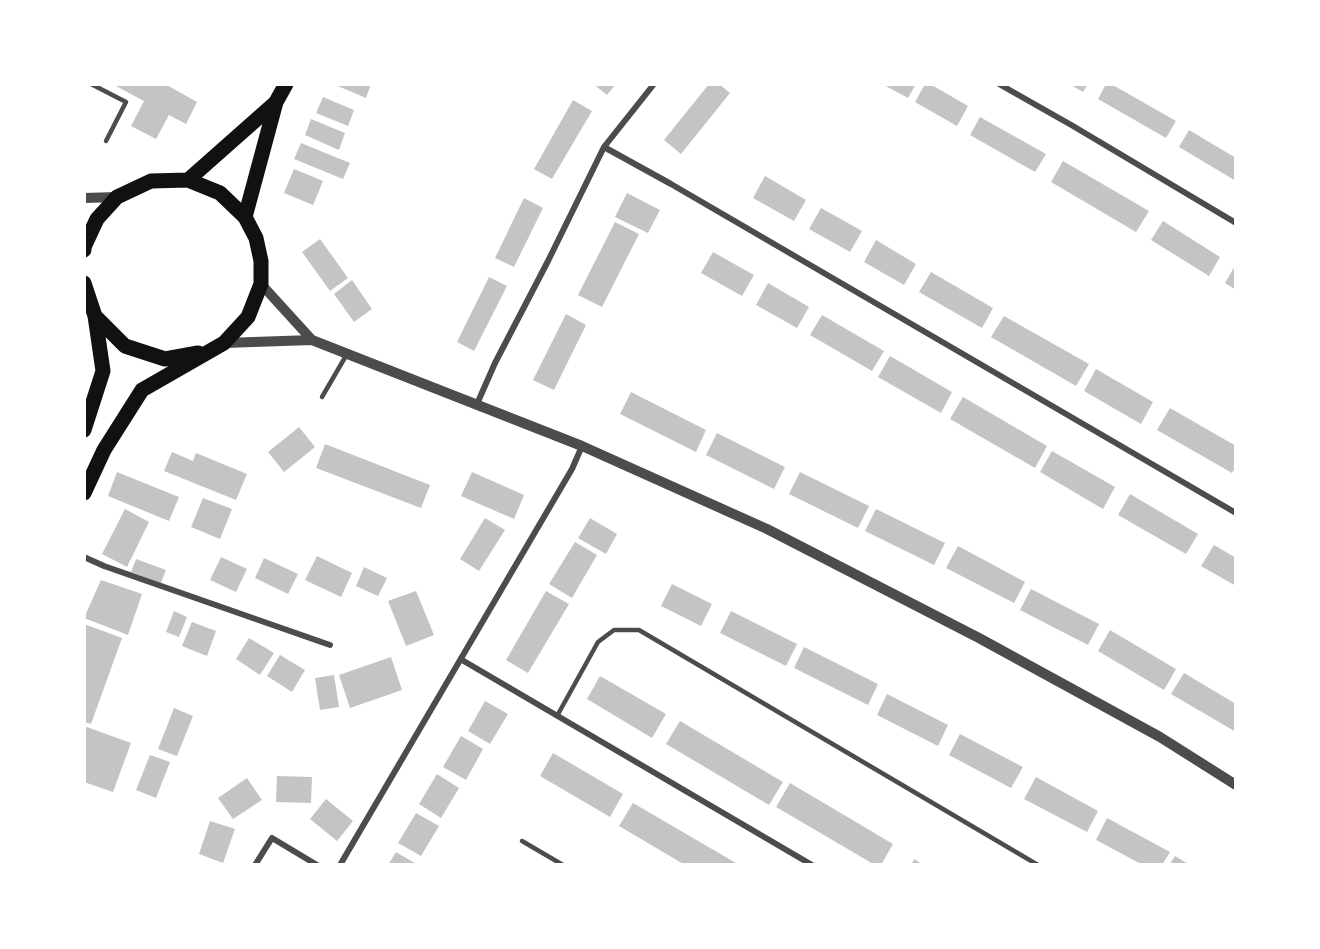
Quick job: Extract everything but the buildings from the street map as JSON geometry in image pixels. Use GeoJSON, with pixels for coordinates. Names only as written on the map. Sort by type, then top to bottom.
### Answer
{"type":"FeatureCollection","features":[{"type":"Feature","properties":{"kind":"main road"},"geometry":{"type":"LineString","coordinates":[[245,217],[276,102],[285,84]]}},
{"type":"Feature","properties":{"kind":"main road"},"geometry":{"type":"LineString","coordinates":[[188,180],[276,102]]}},
{"type":"Feature","properties":{"kind":"main road"},"geometry":{"type":"LineString","coordinates":[[84,250],[97,219],[117,197],[151,182],[188,180],[220,193],[245,217],[256,238],[261,261],[261,284],[248,317],[224,342],[142,390],[104,450],[84,493]]}},
{"type":"Feature","properties":{"kind":"main road"},"geometry":{"type":"LineString","coordinates":[[84,283],[95,316],[103,371],[84,430]]}},
{"type":"Feature","properties":{"kind":"main road"},"geometry":{"type":"LineString","coordinates":[[95,316],[125,346],[165,359],[207,352]]}},
{"type":"Feature","properties":{"kind":"street"},"geometry":{"type":"LineString","coordinates":[[477,404],[495,363],[604,147],[654,84]]}},
{"type":"Feature","properties":{"kind":"street"},"geometry":{"type":"LineString","coordinates":[[999,84],[1236,223]]}},
{"type":"Feature","properties":{"kind":"street"},"geometry":{"type":"LineString","coordinates":[[604,147],[1236,513]]}},
{"type":"Feature","properties":{"kind":"street"},"geometry":{"type":"LineString","coordinates":[[84,198],[117,197]]}},
{"type":"Feature","properties":{"kind":"street"},"geometry":{"type":"LineString","coordinates":[[261,284],[312,340]]}},
{"type":"Feature","properties":{"kind":"street"},"geometry":{"type":"LineString","coordinates":[[224,342],[312,340],[582,446],[767,529],[979,638],[1160,737],[1236,785]]}},
{"type":"Feature","properties":{"kind":"street"},"geometry":{"type":"LineString","coordinates":[[340,865],[462,660],[572,469],[582,446]]}},
{"type":"Feature","properties":{"kind":"street"},"geometry":{"type":"LineString","coordinates":[[84,557],[330,645]]}},
{"type":"Feature","properties":{"kind":"street"},"geometry":{"type":"LineString","coordinates":[[462,660],[812,865]]}},
{"type":"Feature","properties":{"kind":"street"},"geometry":{"type":"LineString","coordinates":[[255,865],[272,838],[317,865]]}},
{"type":"Feature","properties":{"kind":"lane"},"geometry":{"type":"LineString","coordinates":[[91,84],[126,102],[106,141]]}},
{"type":"Feature","properties":{"kind":"lane"},"geometry":{"type":"LineString","coordinates":[[322,396],[347,354]]}},
{"type":"Feature","properties":{"kind":"lane"},"geometry":{"type":"LineString","coordinates":[[557,716],[598,642],[614,630],[639,630],[1038,865]]}},
{"type":"Feature","properties":{"kind":"lane"},"geometry":{"type":"LineString","coordinates":[[522,841],[563,865]]}}]}
